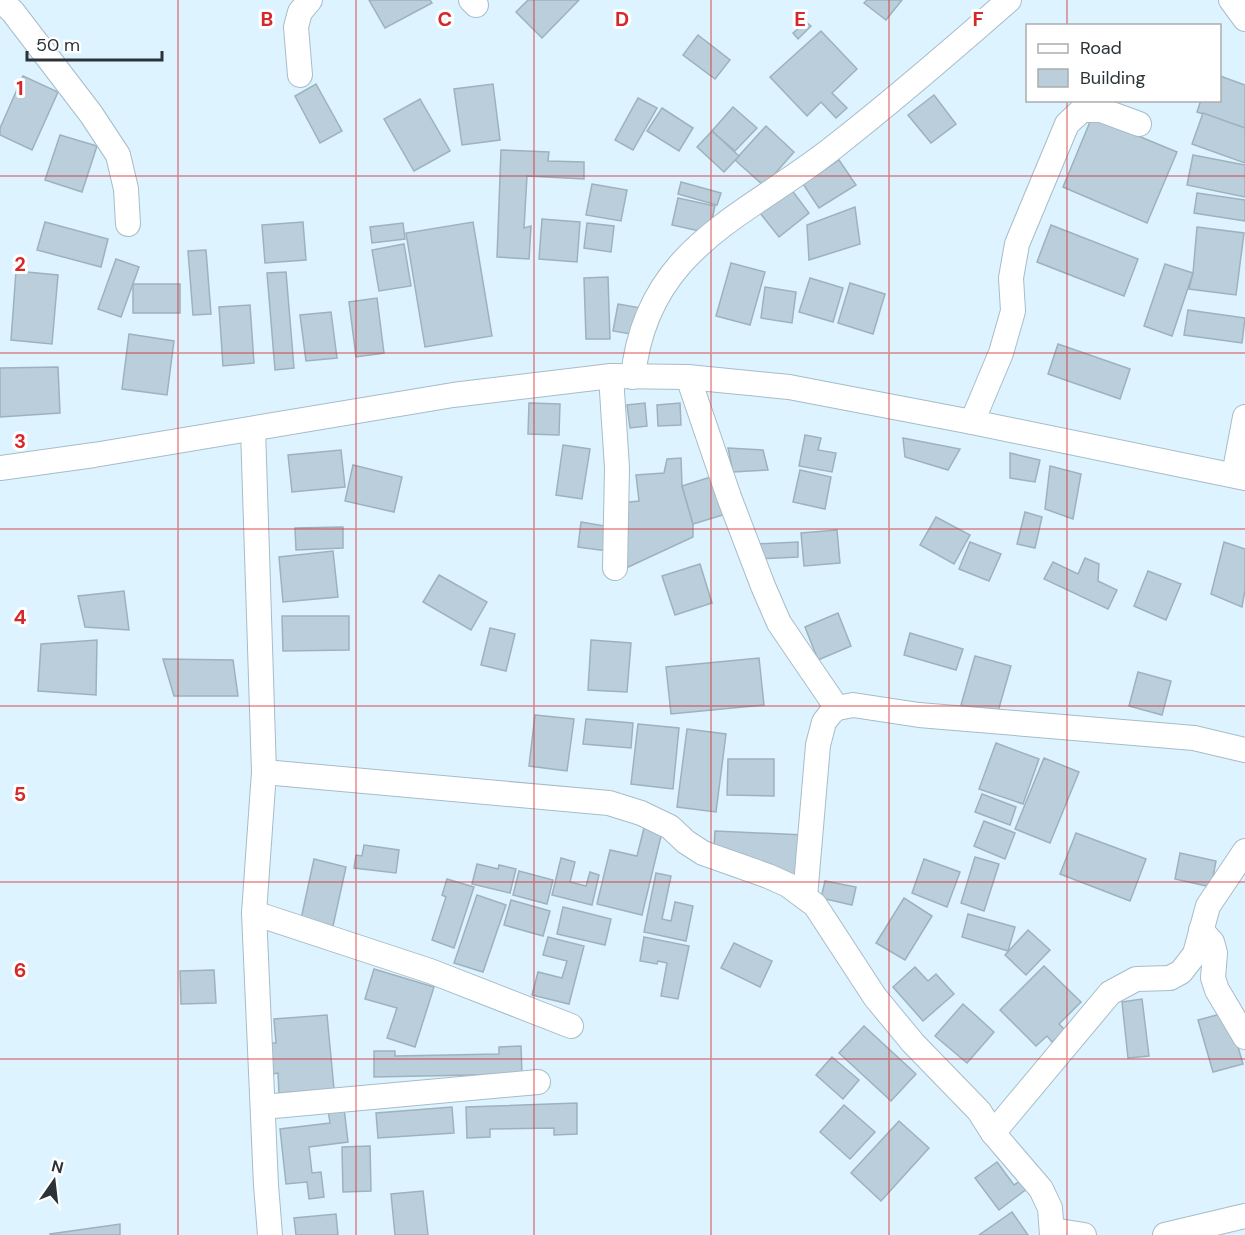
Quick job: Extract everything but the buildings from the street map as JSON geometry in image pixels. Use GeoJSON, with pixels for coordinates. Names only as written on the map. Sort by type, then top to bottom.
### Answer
{"type":"FeatureCollection","features":[{"type":"Feature","properties":{"kind":"street"},"geometry":{"type":"LineString","coordinates":[[1,0],[13,12],[91,114],[118,155],[126,189],[128,224]]}},
{"type":"Feature","properties":{"kind":"street"},"geometry":{"type":"LineString","coordinates":[[300,75],[297,27],[300,12],[310,0]]}},
{"type":"Feature","properties":{"kind":"street"},"geometry":{"type":"LineString","coordinates":[[615,568],[622,376],[636,350],[651,306],[671,274],[706,237],[833,148],[1009,0]]}},
{"type":"Feature","properties":{"kind":"street"},"geometry":{"type":"LineString","coordinates":[[1231,0],[1245,19]]}},
{"type":"Feature","properties":{"kind":"street"},"geometry":{"type":"LineString","coordinates":[[972,422],[1001,353],[1013,311],[1011,278],[1017,244],[1067,124],[1082,110],[1101,110],[1139,124]]}},
{"type":"Feature","properties":{"kind":"street"},"geometry":{"type":"LineString","coordinates":[[0,468],[94,455],[453,395],[622,376],[688,377],[789,387],[1240,477],[1245,417]]}},
{"type":"Feature","properties":{"kind":"street"},"geometry":{"type":"LineString","coordinates":[[688,377],[729,497],[779,622],[837,708]]}},
{"type":"Feature","properties":{"kind":"street"},"geometry":{"type":"LineString","coordinates":[[253,429],[264,772],[254,913],[270,1235]]}},
{"type":"Feature","properties":{"kind":"street"},"geometry":{"type":"LineString","coordinates":[[805,897],[818,745],[824,722],[837,708],[853,705],[920,715],[1194,738],[1245,750]]}},
{"type":"Feature","properties":{"kind":"street"},"geometry":{"type":"LineString","coordinates":[[264,772],[609,803],[641,813],[670,827],[686,842],[703,853],[788,885],[815,904],[875,997],[913,1043],[979,1111],[993,1133],[1041,1189],[1050,1208],[1052,1233],[1084,1235]]}},
{"type":"Feature","properties":{"kind":"street"},"geometry":{"type":"LineString","coordinates":[[993,1133],[1110,993],[1136,979],[1170,978],[1181,972],[1195,954],[1208,906],[1245,851]]}},
{"type":"Feature","properties":{"kind":"street"},"geometry":{"type":"LineString","coordinates":[[254,913],[430,971],[571,1026]]}},
{"type":"Feature","properties":{"kind":"street"},"geometry":{"type":"LineString","coordinates":[[1201,930],[1212,942],[1215,953],[1213,978],[1217,990],[1245,1037]]}},
{"type":"Feature","properties":{"kind":"street"},"geometry":{"type":"LineString","coordinates":[[263,1107],[538,1082]]}},
{"type":"Feature","properties":{"kind":"street"},"geometry":{"type":"LineString","coordinates":[[1165,1235],[1245,1216]]}}]}
